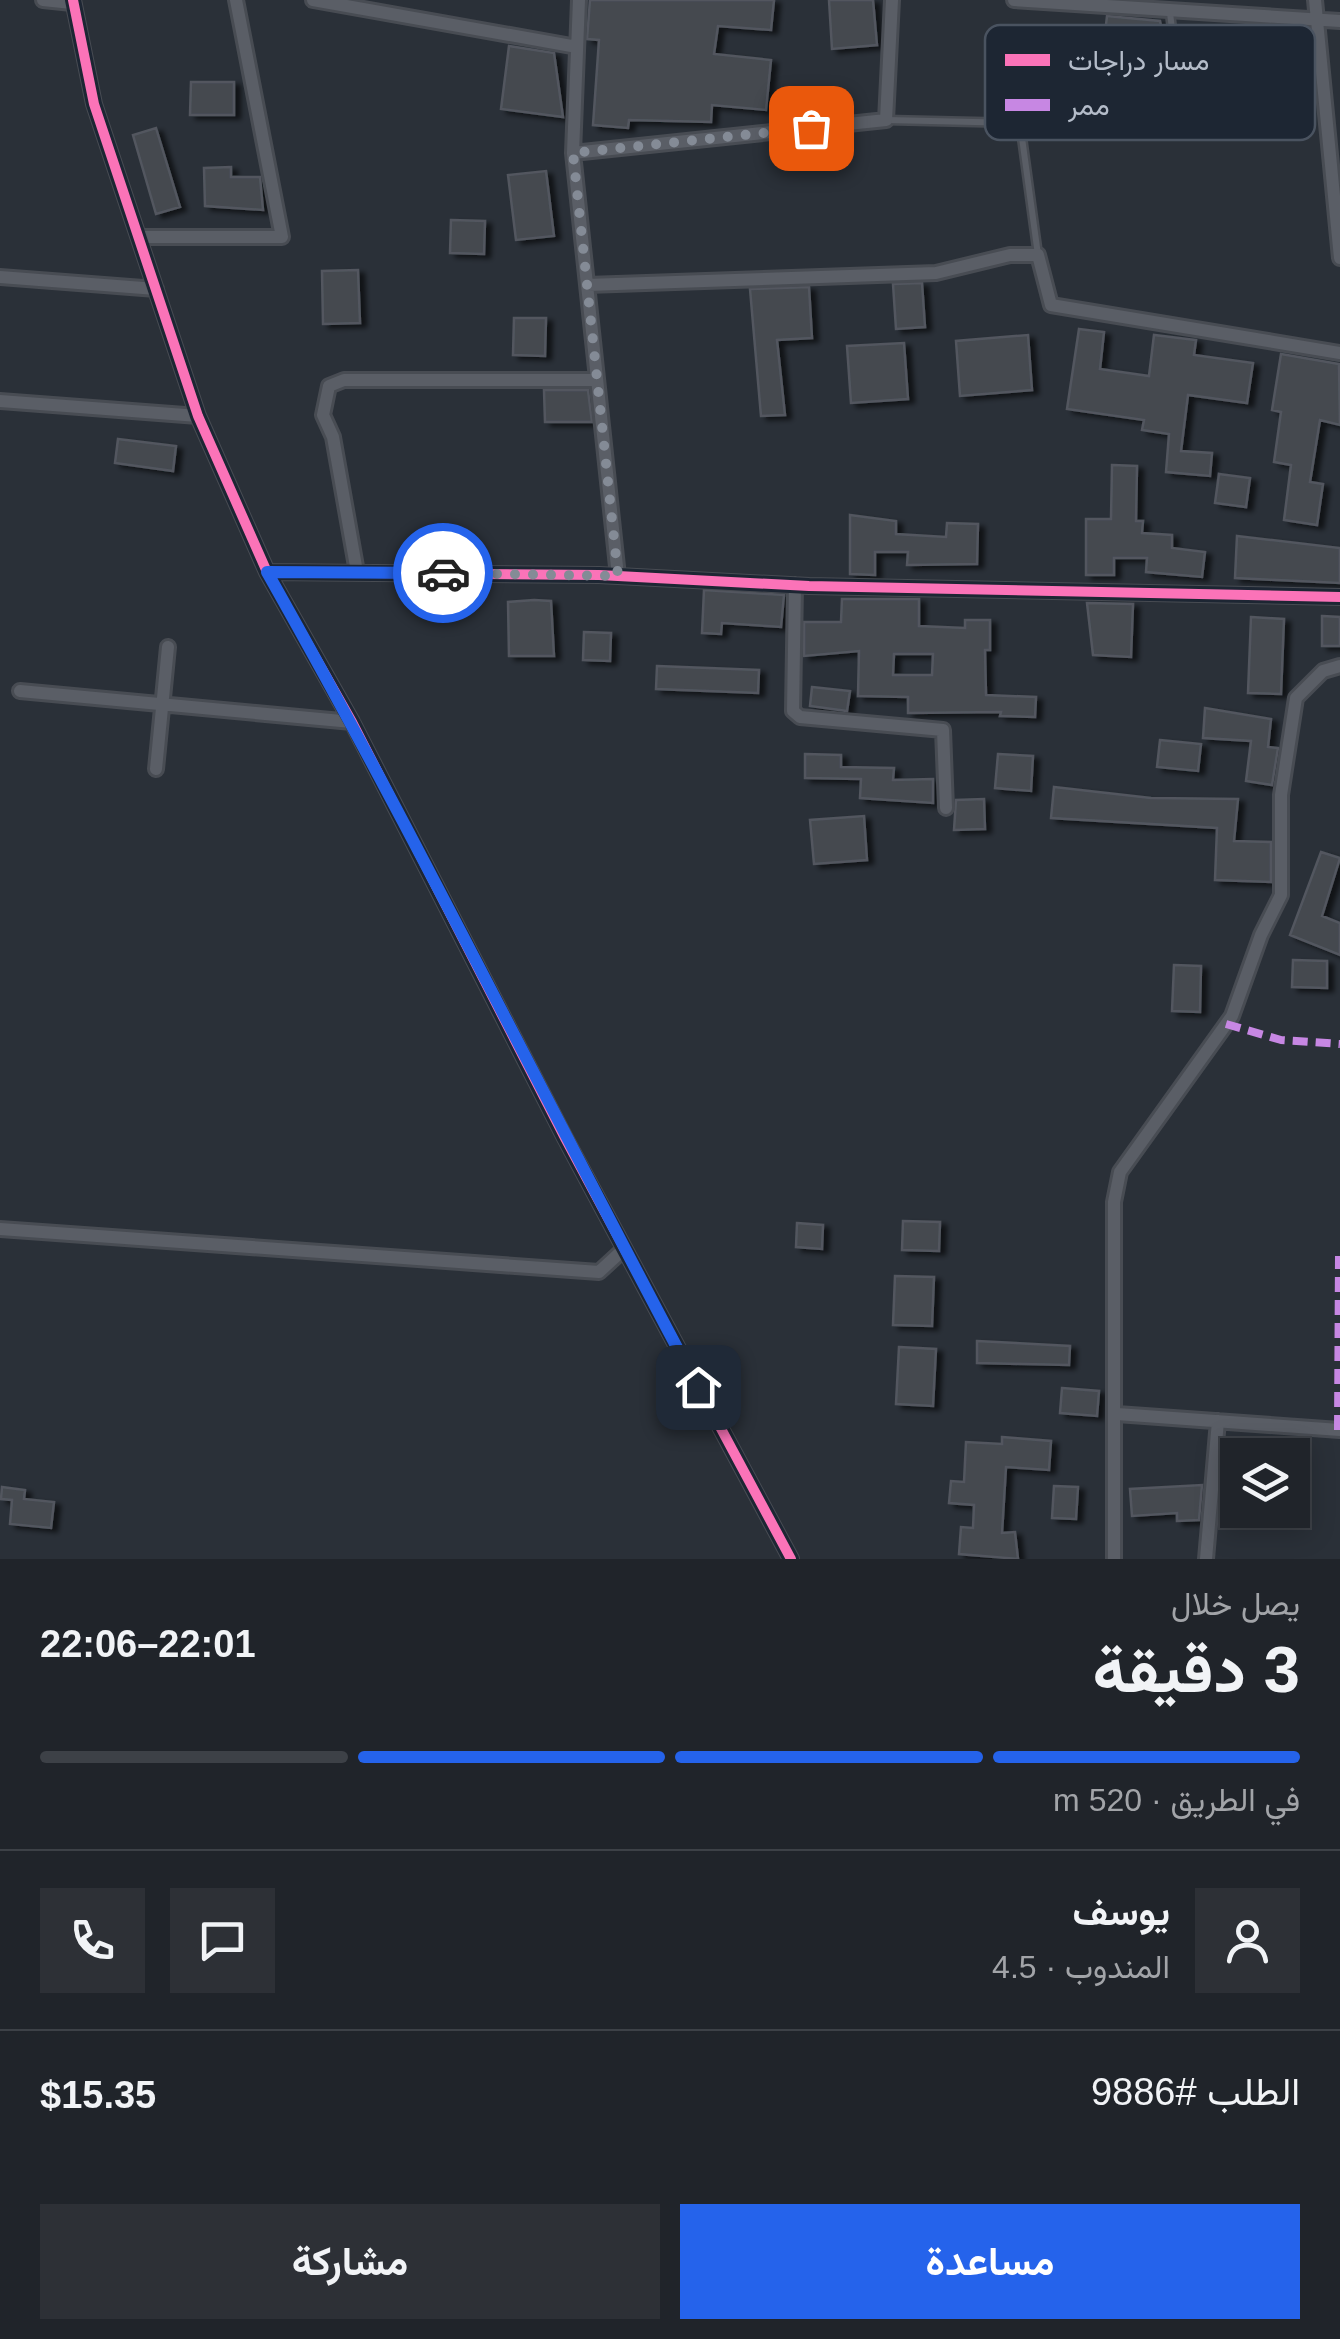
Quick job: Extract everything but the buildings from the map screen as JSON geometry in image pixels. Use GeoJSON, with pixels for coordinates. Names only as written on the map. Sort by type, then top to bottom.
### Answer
{"type":"FeatureCollection","features":[{"type":"Feature","properties":{"kind":"street"},"geometry":{"type":"LineString","coordinates":[[43,0],[72,2],[94,104],[198,416],[267,572],[352,722],[624,1249],[791,1559]]}},
{"type":"Feature","properties":{"kind":"street"},"geometry":{"type":"LineString","coordinates":[[139,237],[282,237],[236,0]]}},
{"type":"Feature","properties":{"kind":"street"},"geometry":{"type":"LineString","coordinates":[[313,0],[577,47]]}},
{"type":"Feature","properties":{"kind":"street"},"geometry":{"type":"LineString","coordinates":[[579,0],[573,153],[618,576]]}},
{"type":"Feature","properties":{"kind":"street"},"geometry":{"type":"LineString","coordinates":[[573,153],[886,120],[892,0]]}},
{"type":"Feature","properties":{"kind":"street"},"geometry":{"type":"LineString","coordinates":[[1014,0],[1340,21]]}},
{"type":"Feature","properties":{"kind":"street"},"geometry":{"type":"LineString","coordinates":[[1315,0],[1340,258]]}},
{"type":"Feature","properties":{"kind":"street"},"geometry":{"type":"LineString","coordinates":[[587,285],[936,272],[1010,255],[1038,255],[1051,305],[1340,353]]}},
{"type":"Feature","properties":{"kind":"street"},"geometry":{"type":"LineString","coordinates":[[0,277],[156,289]]}},
{"type":"Feature","properties":{"kind":"street"},"geometry":{"type":"LineString","coordinates":[[357,572],[333,436],[323,415],[329,386],[344,380],[596,380]]}},
{"type":"Feature","properties":{"kind":"street"},"geometry":{"type":"LineString","coordinates":[[0,402],[198,416]]}},
{"type":"Feature","properties":{"kind":"street"},"geometry":{"type":"LineString","coordinates":[[267,572],[618,576],[795,585],[1340,597]]}},
{"type":"Feature","properties":{"kind":"street"},"geometry":{"type":"LineString","coordinates":[[795,585],[793,712],[800,717],[943,730],[946,808]]}},
{"type":"Feature","properties":{"kind":"street"},"geometry":{"type":"LineString","coordinates":[[156,769],[168,648]]}},
{"type":"Feature","properties":{"kind":"street"},"geometry":{"type":"LineString","coordinates":[[1114,1559],[1114,1202],[1120,1172],[1232,1016],[1261,935],[1281,895],[1281,794],[1296,698],[1323,671],[1340,666]]}},
{"type":"Feature","properties":{"kind":"street"},"geometry":{"type":"LineString","coordinates":[[20,692],[352,722]]}},
{"type":"Feature","properties":{"kind":"street"},"geometry":{"type":"LineString","coordinates":[[0,1229],[586,1272],[598,1272],[610,1265],[624,1249]]}},
{"type":"Feature","properties":{"kind":"street"},"geometry":{"type":"LineString","coordinates":[[1117,1414],[1340,1430]]}},
{"type":"Feature","properties":{"kind":"street"},"geometry":{"type":"LineString","coordinates":[[1206,1559],[1218,1422]]}},
{"type":"Feature","properties":{"kind":"lane"},"geometry":{"type":"LineString","coordinates":[[1170,12],[1172,25]]}},
{"type":"Feature","properties":{"kind":"lane"},"geometry":{"type":"LineString","coordinates":[[886,120],[985,121]]}},
{"type":"Feature","properties":{"kind":"lane"},"geometry":{"type":"LineString","coordinates":[[1022,140],[1038,255]]}},
{"type":"Feature","properties":{"kind":"marked path"},"geometry":{"type":"LineString","coordinates":[[1226,1024],[1281,1040],[1340,1044]]}},
{"type":"Feature","properties":{"kind":"marked path"},"geometry":{"type":"LineString","coordinates":[[1338,1430],[1339,1256]]}},
{"type":"Feature","properties":{"kind":"cycle path"},"geometry":{"type":"LineString","coordinates":[[73,0],[94,104],[198,416],[267,572],[352,722],[565,1138],[791,1559]]}},
{"type":"Feature","properties":{"kind":"cycle path"},"geometry":{"type":"LineString","coordinates":[[267,572],[599,575],[809,586],[1340,597]]}},
{"type":"Feature","properties":{"kind":"way so far"},"geometry":{"type":"LineString","coordinates":[[443,573],[618,576],[573,153],[811,128]]}},
{"type":"Feature","properties":{"kind":"route"},"geometry":{"type":"LineString","coordinates":[[443,573],[267,572],[352,722],[565,1138],[698,1387]]}}]}
